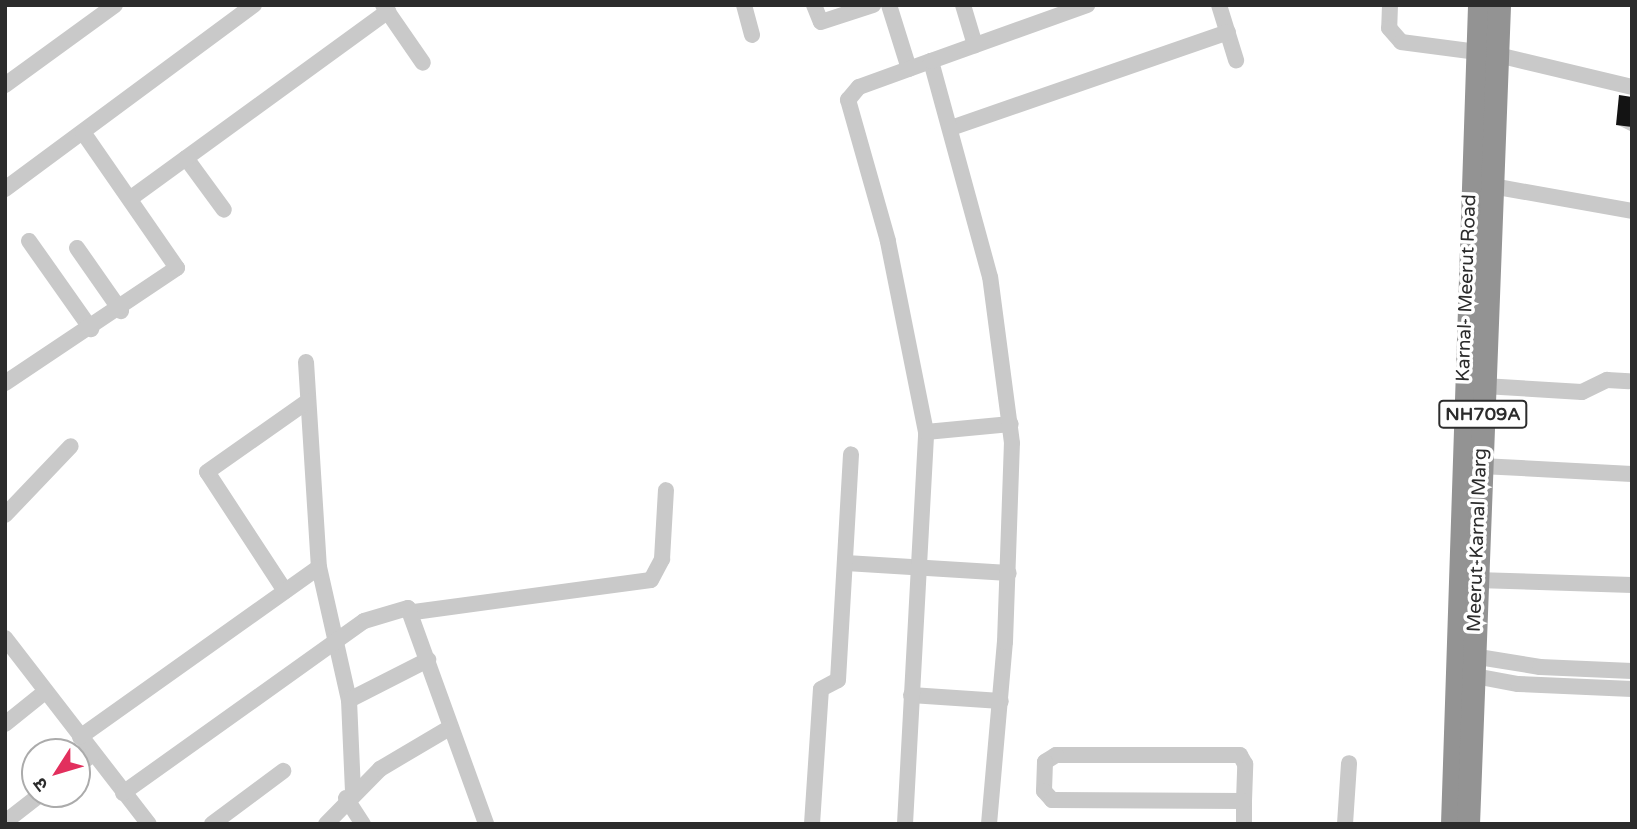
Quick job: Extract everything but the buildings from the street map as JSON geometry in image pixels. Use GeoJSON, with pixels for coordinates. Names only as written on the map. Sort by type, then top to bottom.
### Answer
{"type":"FeatureCollection","features":[{"type":"Feature","properties":{"kind":"highway","name":"Karnal- Meerut Road"},"geometry":{"type":"LineString","coordinates":[[1452,824],[1465,665],[1487,54],[1479,5]]}},
{"type":"Feature","properties":{"kind":"highway","name":"Meerut-Karnal Marg"},"geometry":{"type":"LineString","coordinates":[[1468,824],[1465,665],[1476,580],[1492,186],[1487,54],[1499,5]]}},
{"type":"Feature","properties":{"kind":"street"},"geometry":{"type":"LineString","coordinates":[[5,64],[10,82],[115,5]]}},
{"type":"Feature","properties":{"kind":"street"},"geometry":{"type":"LineString","coordinates":[[5,189],[254,5]]}},
{"type":"Feature","properties":{"kind":"street"},"geometry":{"type":"LineString","coordinates":[[814,5],[821,22],[873,5]]}},
{"type":"Feature","properties":{"kind":"street"},"geometry":{"type":"LineString","coordinates":[[889,5],[909,69]]}},
{"type":"Feature","properties":{"kind":"street"},"geometry":{"type":"LineString","coordinates":[[963,5],[975,45]]}},
{"type":"Feature","properties":{"kind":"street"},"geometry":{"type":"LineString","coordinates":[[1036,5],[1040,22]]}},
{"type":"Feature","properties":{"kind":"street"},"geometry":{"type":"LineString","coordinates":[[905,824],[911,695],[922,569],[926,432],[888,242],[848,100],[859,87],[1087,5]]}},
{"type":"Feature","properties":{"kind":"street"},"geometry":{"type":"LineString","coordinates":[[1219,5],[1236,60]]}},
{"type":"Feature","properties":{"kind":"street"},"geometry":{"type":"LineString","coordinates":[[1390,5],[1389,28],[1401,42],[1487,54],[1632,87]]}},
{"type":"Feature","properties":{"kind":"street"},"geometry":{"type":"LineString","coordinates":[[749,6],[752,35]]}},
{"type":"Feature","properties":{"kind":"street"},"geometry":{"type":"LineString","coordinates":[[131,198],[386,8],[424,63]]}},
{"type":"Feature","properties":{"kind":"street"},"geometry":{"type":"LineString","coordinates":[[950,128],[1228,33]]}},
{"type":"Feature","properties":{"kind":"street"},"geometry":{"type":"LineString","coordinates":[[931,61],[990,277],[1011,424],[1009,573],[1001,701],[989,824]]}},
{"type":"Feature","properties":{"kind":"street"},"geometry":{"type":"LineString","coordinates":[[5,383],[121,311],[177,268],[83,132]]}},
{"type":"Feature","properties":{"kind":"street"},"geometry":{"type":"LineString","coordinates":[[186,158],[224,210]]}},
{"type":"Feature","properties":{"kind":"street"},"geometry":{"type":"LineString","coordinates":[[1492,186],[1632,211]]}},
{"type":"Feature","properties":{"kind":"street"},"geometry":{"type":"LineString","coordinates":[[29,241],[91,329]]}},
{"type":"Feature","properties":{"kind":"street"},"geometry":{"type":"LineString","coordinates":[[77,248],[121,311]]}},
{"type":"Feature","properties":{"kind":"street"},"geometry":{"type":"LineString","coordinates":[[306,362],[319,567],[339,643],[349,700],[350,795],[362,824]]}},
{"type":"Feature","properties":{"kind":"street"},"geometry":{"type":"LineString","coordinates":[[1484,386],[1582,393],[1607,380],[1629,382]]}},
{"type":"Feature","properties":{"kind":"street"},"geometry":{"type":"LineString","coordinates":[[285,591],[207,472],[308,401]]}},
{"type":"Feature","properties":{"kind":"street"},"geometry":{"type":"LineString","coordinates":[[926,432],[1011,424]]}},
{"type":"Feature","properties":{"kind":"street"},"geometry":{"type":"LineString","coordinates":[[5,515],[71,446]]}},
{"type":"Feature","properties":{"kind":"street"},"geometry":{"type":"LineString","coordinates":[[812,824],[821,689],[838,680],[851,454]]}},
{"type":"Feature","properties":{"kind":"street"},"geometry":{"type":"LineString","coordinates":[[1480,466],[1632,474]]}},
{"type":"Feature","properties":{"kind":"street"},"geometry":{"type":"LineString","coordinates":[[123,793],[379,615],[651,580],[662,559],[666,490]]}},
{"type":"Feature","properties":{"kind":"street"},"geometry":{"type":"LineString","coordinates":[[846,563],[1009,573]]}},
{"type":"Feature","properties":{"kind":"street"},"geometry":{"type":"LineString","coordinates":[[80,737],[319,567]]}},
{"type":"Feature","properties":{"kind":"street"},"geometry":{"type":"LineString","coordinates":[[1476,580],[1632,585]]}},
{"type":"Feature","properties":{"kind":"street"},"geometry":{"type":"LineString","coordinates":[[414,612],[428,660],[486,824]]}},
{"type":"Feature","properties":{"kind":"street"},"geometry":{"type":"LineString","coordinates":[[5,638],[143,821]]}},
{"type":"Feature","properties":{"kind":"street"},"geometry":{"type":"LineString","coordinates":[[349,700],[428,660]]}},
{"type":"Feature","properties":{"kind":"street"},"geometry":{"type":"LineString","coordinates":[[1465,665],[1632,671]]}},
{"type":"Feature","properties":{"kind":"street"},"geometry":{"type":"LineString","coordinates":[[1465,665],[1518,684],[1632,689]]}},
{"type":"Feature","properties":{"kind":"street"},"geometry":{"type":"LineString","coordinates":[[5,724],[45,692]]}},
{"type":"Feature","properties":{"kind":"street"},"geometry":{"type":"LineString","coordinates":[[911,695],[1001,701]]}},
{"type":"Feature","properties":{"kind":"street"},"geometry":{"type":"LineString","coordinates":[[326,824],[350,795],[451,727]]}},
{"type":"Feature","properties":{"kind":"street"},"geometry":{"type":"LineString","coordinates":[[1244,801],[1052,800],[1044,791],[1045,762],[1056,755],[1240,755],[1244,801],[1244,824]]}},
{"type":"Feature","properties":{"kind":"street"},"geometry":{"type":"LineString","coordinates":[[1345,824],[1349,763]]}},
{"type":"Feature","properties":{"kind":"street"},"geometry":{"type":"LineString","coordinates":[[212,824],[283,771]]}},
{"type":"Feature","properties":{"kind":"street"},"geometry":{"type":"LineString","coordinates":[[5,822],[23,808]]}}]}
